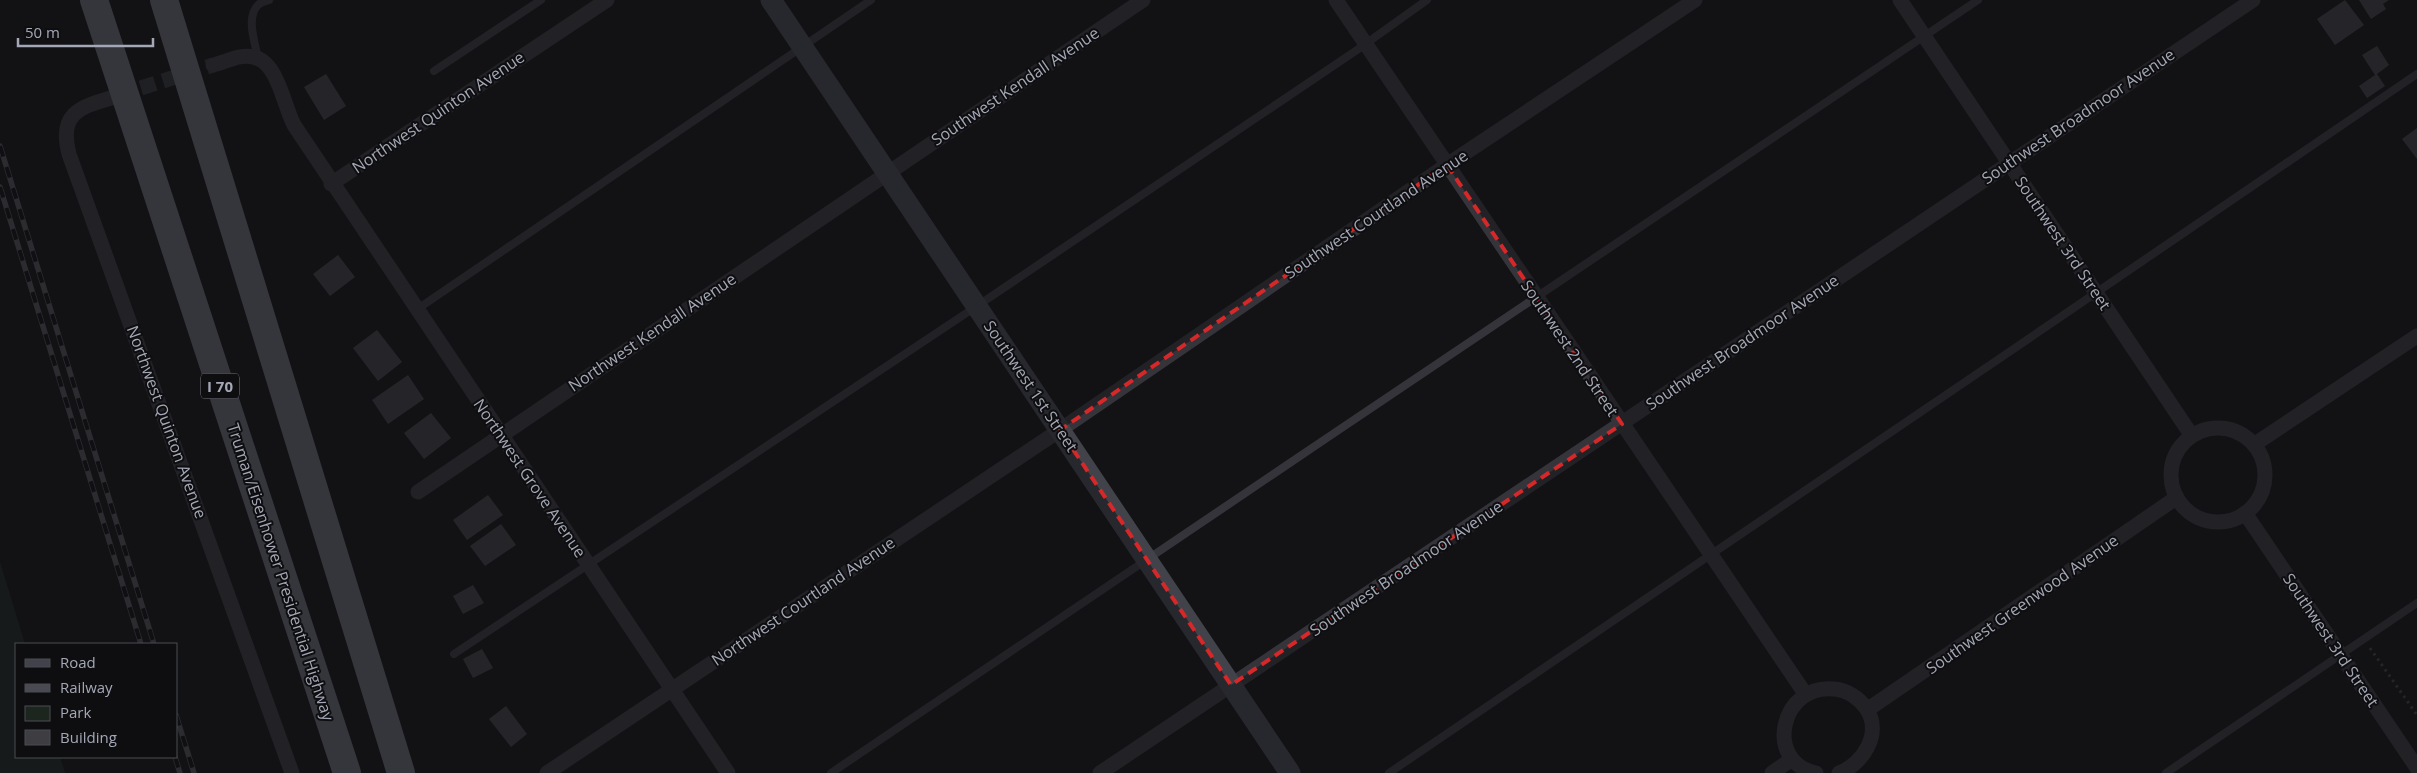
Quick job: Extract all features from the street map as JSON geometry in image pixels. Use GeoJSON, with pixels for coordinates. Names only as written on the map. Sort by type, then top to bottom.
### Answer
{"type":"FeatureCollection","features":[{"type":"Feature","properties":{"kind":"highway","name":"Truman/Eisenhower Presidential Highway"},"geometry":{"type":"LineString","coordinates":[[94,0],[347,773]]}},
{"type":"Feature","properties":{"kind":"highway"},"geometry":{"type":"LineString","coordinates":[[164,0],[401,773]]}},
{"type":"Feature","properties":{"kind":"street","name":"Northwest Quinton Avenue"},"geometry":{"type":"LineString","coordinates":[[332,184],[607,0]]}},
{"type":"Feature","properties":{"kind":"street","name":"Southwest 1st Street"},"geometry":{"type":"LineString","coordinates":[[771,0],[1290,773]]}},
{"type":"Feature","properties":{"kind":"street","name":"Southwest Kendall Avenue"},"geometry":{"type":"LineString","coordinates":[[887,173],[1143,0]]}},
{"type":"Feature","properties":{"kind":"street","name":"Southwest 2nd Street"},"geometry":{"type":"LineString","coordinates":[[1336,0],[1536,299],[1806,695]]}},
{"type":"Feature","properties":{"kind":"street","name":"Southwest Courtland Avenue"},"geometry":{"type":"LineString","coordinates":[[1060,430],[1447,165],[1695,0]]}},
{"type":"Feature","properties":{"kind":"street","name":"Southwest 3rd Street"},"geometry":{"type":"LineString","coordinates":[[1900,0],[2192,436]]}},
{"type":"Feature","properties":{"kind":"street","name":"Southwest Broadmoor Avenue"},"geometry":{"type":"LineString","coordinates":[[1100,773],[1622,424],[2008,162],[2253,0]]}},
{"type":"Feature","properties":{"kind":"street"},"geometry":{"type":"LineString","coordinates":[[213,65],[240,57],[258,59],[271,68],[276,76],[287,114],[332,184]]}},
{"type":"Feature","properties":{"kind":"street","name":"Northwest Quinton Avenue"},"geometry":{"type":"LineString","coordinates":[[114,97],[82,107],[73,115],[68,125],[66,141],[69,154],[292,773]]}},
{"type":"Feature","properties":{"kind":"street","name":"Northwest Kendall Avenue"},"geometry":{"type":"LineString","coordinates":[[418,492],[887,173]]}},
{"type":"Feature","properties":{"kind":"street","name":"Northwest Grove Avenue"},"geometry":{"type":"LineString","coordinates":[[332,184],[728,773]]}},
{"type":"Feature","properties":{"kind":"street"},"geometry":{"type":"LineString","coordinates":[[2255,444],[2417,336]]}},
{"type":"Feature","properties":{"kind":"street"},"geometry":{"type":"LineString","coordinates":[[2216,428],[2233,430],[2255,444],[2263,461],[2265,475],[2262,490],[2255,503],[2245,513],[2227,521],[2212,522],[2198,518],[2185,509],[2176,498],[2171,472],[2175,456],[2192,436],[2216,428]]}},
{"type":"Feature","properties":{"kind":"street","name":"Northwest Courtland Avenue"},"geometry":{"type":"LineString","coordinates":[[547,773],[1060,430]]}},
{"type":"Feature","properties":{"kind":"street","name":"Southwest Greenwood Avenue"},"geometry":{"type":"LineString","coordinates":[[1867,710],[2176,498]]}},
{"type":"Feature","properties":{"kind":"street","name":"Southwest 3rd Street"},"geometry":{"type":"LineString","coordinates":[[2245,513],[2417,768]]}},
{"type":"Feature","properties":{"kind":"street"},"geometry":{"type":"LineString","coordinates":[[1816,773],[1805,769],[1792,759],[1785,742],[1785,724],[1792,707],[1806,695],[1822,689],[1840,690],[1856,697],[1867,710],[1871,726],[1870,741],[1855,770],[1839,773]]}},
{"type":"Feature","properties":{"kind":"street"},"geometry":{"type":"LineString","coordinates":[[1772,773],[1792,759]]}},
{"type":"Feature","properties":{"kind":"lane"},"geometry":{"type":"LineString","coordinates":[[258,59],[252,25],[254,14],[258,5],[269,0]]}},
{"type":"Feature","properties":{"kind":"lane"},"geometry":{"type":"LineString","coordinates":[[434,72],[541,0]]}},
{"type":"Feature","properties":{"kind":"lane"},"geometry":{"type":"LineString","coordinates":[[416,310],[871,0]]}},
{"type":"Feature","properties":{"kind":"lane"},"geometry":{"type":"LineString","coordinates":[[454,654],[589,566],[977,306],[1348,56],[1364,42],[1427,0]]}},
{"type":"Feature","properties":{"kind":"lane"},"geometry":{"type":"LineString","coordinates":[[831,773],[957,686],[1536,299],[1978,0]]}},
{"type":"Feature","properties":{"kind":"lane"},"geometry":{"type":"LineString","coordinates":[[1389,773],[1709,553],[2097,294],[2417,74]]}},
{"type":"Feature","properties":{"kind":"lane"},"geometry":{"type":"LineString","coordinates":[[2166,773],[2417,602]]}},
{"type":"Feature","properties":{"kind":"path"},"geometry":{"type":"LineString","coordinates":[[2363,639],[2417,716]]}},
{"type":"Feature","properties":{"kind":"highlighted area"},"geometry":{"type":"Polygon","coordinates":[[[1447,165],[1622,424],[1231,685],[1060,430],[1447,165]]]}},
{"type":"Feature","properties":{"kind":"green space"},"geometry":{"type":"Polygon","coordinates":[[[0,562],[25,643],[15,643],[15,758],[60,758],[65,773],[0,773],[0,562]]]}},
{"type":"Feature","properties":{"kind":"building"},"geometry":{"type":"Polygon","coordinates":[[[2345,0],[2364,25],[2335,45],[2317,19],[2345,0]]]}},
{"type":"Feature","properties":{"kind":"building"},"geometry":{"type":"Polygon","coordinates":[[[2359,0],[2389,0],[2383,4],[2386,9],[2371,19],[2359,0]]]}},
{"type":"Feature","properties":{"kind":"building"},"geometry":{"type":"Polygon","coordinates":[[[2377,46],[2389,65],[2377,74],[2385,86],[2367,98],[2359,86],[2375,75],[2362,55],[2377,46]]]}},
{"type":"Feature","properties":{"kind":"building"},"geometry":{"type":"Polygon","coordinates":[[[326,74],[346,106],[324,120],[304,87],[326,74]]]}},
{"type":"Feature","properties":{"kind":"building"},"geometry":{"type":"Polygon","coordinates":[[[2417,128],[2417,159],[2402,139],[2417,128]]]}},
{"type":"Feature","properties":{"kind":"building"},"geometry":{"type":"Polygon","coordinates":[[[338,255],[355,277],[330,296],[313,274],[338,255]]]}},
{"type":"Feature","properties":{"kind":"building"},"geometry":{"type":"Polygon","coordinates":[[[377,330],[402,362],[378,381],[353,348],[377,330]]]}},
{"type":"Feature","properties":{"kind":"building"},"geometry":{"type":"Polygon","coordinates":[[[408,375],[424,399],[388,424],[372,400],[408,375]]]}},
{"type":"Feature","properties":{"kind":"building"},"geometry":{"type":"Polygon","coordinates":[[[431,413],[451,438],[424,459],[404,433],[431,413]]]}},
{"type":"Feature","properties":{"kind":"building"},"geometry":{"type":"Polygon","coordinates":[[[488,495],[503,515],[467,540],[453,520],[488,495]]]}},
{"type":"Feature","properties":{"kind":"building"},"geometry":{"type":"Polygon","coordinates":[[[501,524],[516,545],[485,566],[470,546],[501,524]]]}},
{"type":"Feature","properties":{"kind":"building"},"geometry":{"type":"Polygon","coordinates":[[[473,585],[484,603],[463,614],[453,596],[473,585]]]}},
{"type":"Feature","properties":{"kind":"building"},"geometry":{"type":"Polygon","coordinates":[[[482,649],[493,668],[473,678],[463,659],[482,649]]]}},
{"type":"Feature","properties":{"kind":"building"},"geometry":{"type":"Polygon","coordinates":[[[506,706],[527,734],[511,747],[489,719],[506,706]]]}},
{"type":"Feature","properties":{"kind":"tunnel"},"geometry":{"type":"LineString","coordinates":[[119,95],[213,65]]}},
{"type":"Feature","properties":{"kind":"railway"},"geometry":{"type":"LineString","coordinates":[[0,146],[154,643]]}},
{"type":"Feature","properties":{"kind":"railway"},"geometry":{"type":"LineString","coordinates":[[0,187],[141,643]]}},
{"type":"Feature","properties":{"kind":"railway"},"geometry":{"type":"LineString","coordinates":[[178,721],[194,773]]}},
{"type":"Feature","properties":{"kind":"railway"},"geometry":{"type":"LineString","coordinates":[[175,758],[180,773]]}}]}
